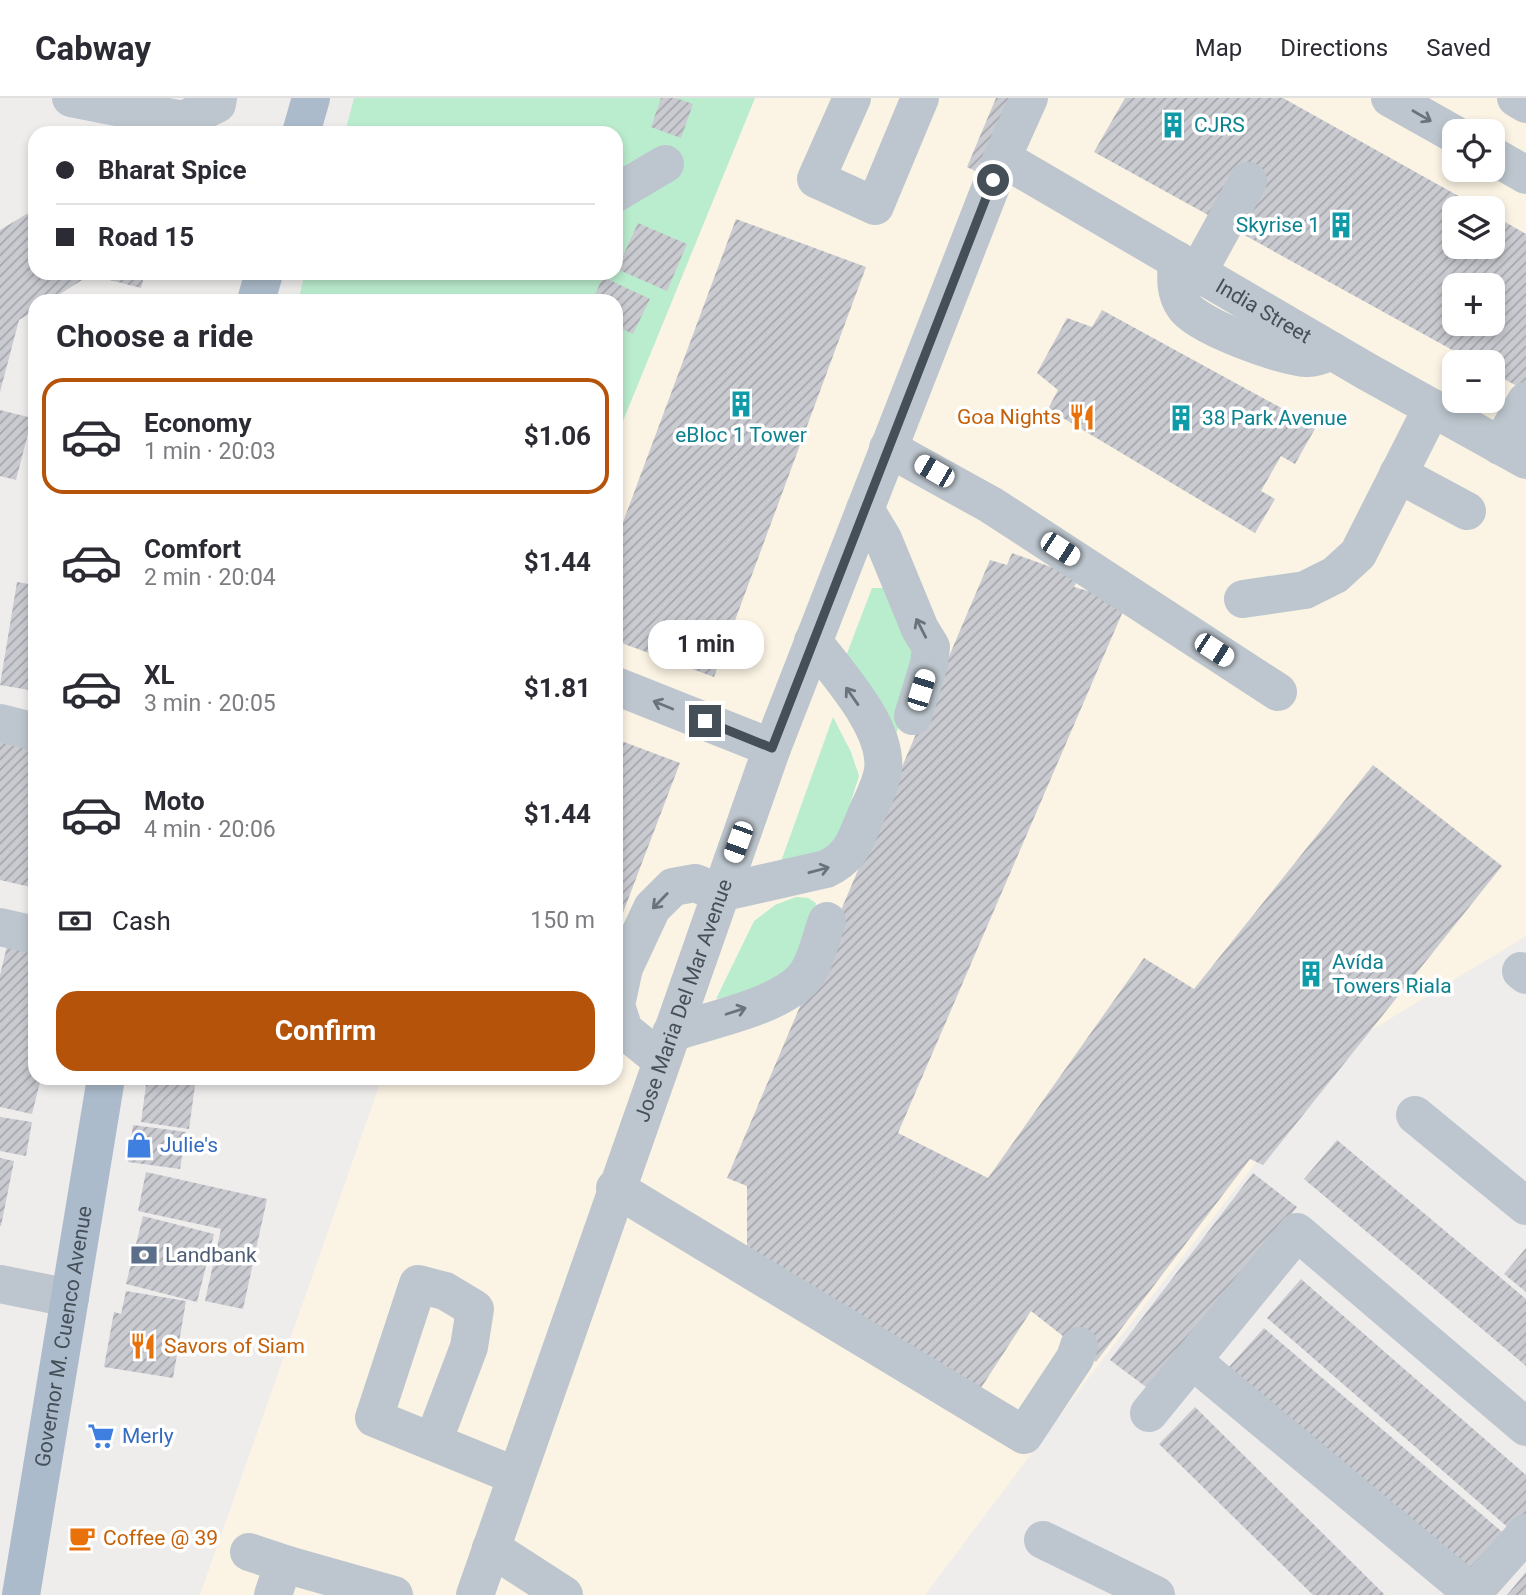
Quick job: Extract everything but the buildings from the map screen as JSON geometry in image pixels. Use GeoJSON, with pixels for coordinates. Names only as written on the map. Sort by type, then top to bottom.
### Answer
{"type":"FeatureCollection","features":[{"type":"Feature","properties":{"kind":"main road"},"geometry":{"type":"LineString","coordinates":[[303,126],[311,98]]}},
{"type":"Feature","properties":{"kind":"main road","name":"Governor M. Cuenco Avenue"},"geometry":{"type":"LineString","coordinates":[[21,1595],[105,1085]]}},
{"type":"Feature","properties":{"kind":"street"},"geometry":{"type":"LineString","coordinates":[[71,98],[184,120],[217,104],[218,98]]}},
{"type":"Feature","properties":{"kind":"street"},"geometry":{"type":"LineString","coordinates":[[852,98],[816,179],[875,206],[920,98]]}},
{"type":"Feature","properties":{"kind":"street","name":"Jose Maria Del Mar Avenue"},"geometry":{"type":"LineString","coordinates":[[475,1595],[615,1188],[772,748],[1002,158],[1029,98]]}},
{"type":"Feature","properties":{"kind":"street"},"geometry":{"type":"LineString","coordinates":[[1390,98],[1442,128]]}},
{"type":"Feature","properties":{"kind":"street"},"geometry":{"type":"LineString","coordinates":[[1516,98],[1526,104]]}},
{"type":"Feature","properties":{"kind":"street"},"geometry":{"type":"LineString","coordinates":[[1002,158],[1187,266],[1248,181]]}},
{"type":"Feature","properties":{"kind":"street"},"geometry":{"type":"LineString","coordinates":[[1505,163],[1526,175]]}},
{"type":"Feature","properties":{"kind":"street"},"geometry":{"type":"LineString","coordinates":[[623,189],[665,164]]}},
{"type":"Feature","properties":{"kind":"street","name":"India Street"},"geometry":{"type":"LineString","coordinates":[[1187,266],[1175,285],[1185,309],[1242,340],[1281,355],[1310,359],[1332,351],[1513,453]]}},
{"type":"Feature","properties":{"kind":"street"},"geometry":{"type":"LineString","coordinates":[[1513,453],[1526,401]]}},
{"type":"Feature","properties":{"kind":"street"},"geometry":{"type":"LineString","coordinates":[[1243,599],[1305,590],[1335,575],[1358,554],[1432,408]]}},
{"type":"Feature","properties":{"kind":"street"},"geometry":{"type":"LineString","coordinates":[[888,448],[991,505],[1278,692]]}},
{"type":"Feature","properties":{"kind":"street"},"geometry":{"type":"LineString","coordinates":[[1398,474],[1467,511]]}},
{"type":"Feature","properties":{"kind":"street"},"geometry":{"type":"LineString","coordinates":[[864,509],[883,539],[920,629],[931,647],[929,664],[912,716]]}},
{"type":"Feature","properties":{"kind":"street"},"geometry":{"type":"LineString","coordinates":[[623,972],[652,908],[673,887],[695,884],[720,893],[826,869],[842,862],[854,846],[883,773],[884,755],[877,730],[813,641]]}},
{"type":"Feature","properties":{"kind":"street"},"geometry":{"type":"LineString","coordinates":[[623,689],[772,748]]}},
{"type":"Feature","properties":{"kind":"street"},"geometry":{"type":"LineString","coordinates":[[0,723],[28,730]]}},
{"type":"Feature","properties":{"kind":"street"},"geometry":{"type":"LineString","coordinates":[[623,1027],[624,1030],[666,1046],[795,988],[809,971],[827,921]]}},
{"type":"Feature","properties":{"kind":"street"},"geometry":{"type":"LineString","coordinates":[[0,927],[28,933]]}},
{"type":"Feature","properties":{"kind":"street"},"geometry":{"type":"LineString","coordinates":[[1415,1115],[1526,1206]]}},
{"type":"Feature","properties":{"kind":"street"},"geometry":{"type":"LineString","coordinates":[[615,1188],[1024,1436],[1075,1358],[1079,1346]]}},
{"type":"Feature","properties":{"kind":"street"},"geometry":{"type":"LineString","coordinates":[[1149,1413],[1297,1233],[1526,1427]]}},
{"type":"Feature","properties":{"kind":"street"},"geometry":{"type":"LineString","coordinates":[[0,1284],[70,1298]]}},
{"type":"Feature","properties":{"kind":"street"},"geometry":{"type":"LineString","coordinates":[[1192,1360],[1465,1587],[1478,1587],[1526,1534]]}},
{"type":"Feature","properties":{"kind":"street"},"geometry":{"type":"LineString","coordinates":[[433,1442],[516,1476]]}},
{"type":"Feature","properties":{"kind":"street"},"geometry":{"type":"LineString","coordinates":[[1043,1540],[1156,1595]]}},
{"type":"Feature","properties":{"kind":"street"},"geometry":{"type":"LineString","coordinates":[[491,1548],[564,1595]]}},
{"type":"Feature","properties":{"kind":"street"},"geometry":{"type":"LineString","coordinates":[[249,1552],[280,1580],[394,1595]]}},
{"type":"Feature","properties":{"kind":"shaded area"},"geometry":{"type":"Polygon","coordinates":[[[755,98],[1526,98],[1526,936],[1370,1031],[1300,1106],[1089,1377],[925,1595],[200,1595],[380,1085],[623,1085],[623,421],[755,98]]]}},
{"type":"Feature","properties":{"kind":"green space"},"geometry":{"type":"Polygon","coordinates":[[[354,98],[755,98],[623,421],[623,294],[300,294],[303,280],[623,280],[623,126],[347,126],[354,98]]]}},
{"type":"Feature","properties":{"kind":"green space"},"geometry":{"type":"Polygon","coordinates":[[[872,588],[884,588],[922,670],[891,746],[841,669],[872,588]]]}},
{"type":"Feature","properties":{"kind":"green space"},"geometry":{"type":"Polygon","coordinates":[[[833,717],[851,752],[859,776],[838,842],[819,860],[779,867],[833,717]]]}},
{"type":"Feature","properties":{"kind":"green space"},"geometry":{"type":"Polygon","coordinates":[[[796,897],[808,898],[816,903],[810,929],[790,967],[770,986],[759,992],[716,999],[754,921],[775,905],[796,897]]]}},
{"type":"Feature","properties":{"kind":"place","name":"CJRS"},"geometry":{"type":"Point","coordinates":[1173,125]}},
{"type":"Feature","properties":{"kind":"place","name":"Skyrise 1"},"geometry":{"type":"Point","coordinates":[1341,225]}},
{"type":"Feature","properties":{"kind":"place","name":"eBloc 1 Tower"},"geometry":{"type":"Point","coordinates":[741,404]}},
{"type":"Feature","properties":{"kind":"place","name":"Goa Nights"},"geometry":{"type":"Point","coordinates":[1082,417]}},
{"type":"Feature","properties":{"kind":"place","name":"38 Park Avenue"},"geometry":{"type":"Point","coordinates":[1181,418]}},
{"type":"Feature","properties":{"kind":"place","name":"Avída Towers Riala"},"geometry":{"type":"Point","coordinates":[1311,974]}},
{"type":"Feature","properties":{"kind":"place","name":"Julie's"},"geometry":{"type":"Point","coordinates":[139,1145]}},
{"type":"Feature","properties":{"kind":"place","name":"Landbank"},"geometry":{"type":"Point","coordinates":[144,1255]}},
{"type":"Feature","properties":{"kind":"place","name":"Savors of Siam"},"geometry":{"type":"Point","coordinates":[143,1346]}},
{"type":"Feature","properties":{"kind":"place","name":"Merly"},"geometry":{"type":"Point","coordinates":[101,1436]}},
{"type":"Feature","properties":{"kind":"place","name":"Coffee @ 39"},"geometry":{"type":"Point","coordinates":[82,1538]}},
{"type":"Feature","properties":{"kind":"route"},"geometry":{"type":"LineString","coordinates":[[705,721],[772,748],[993,180]]}}]}
